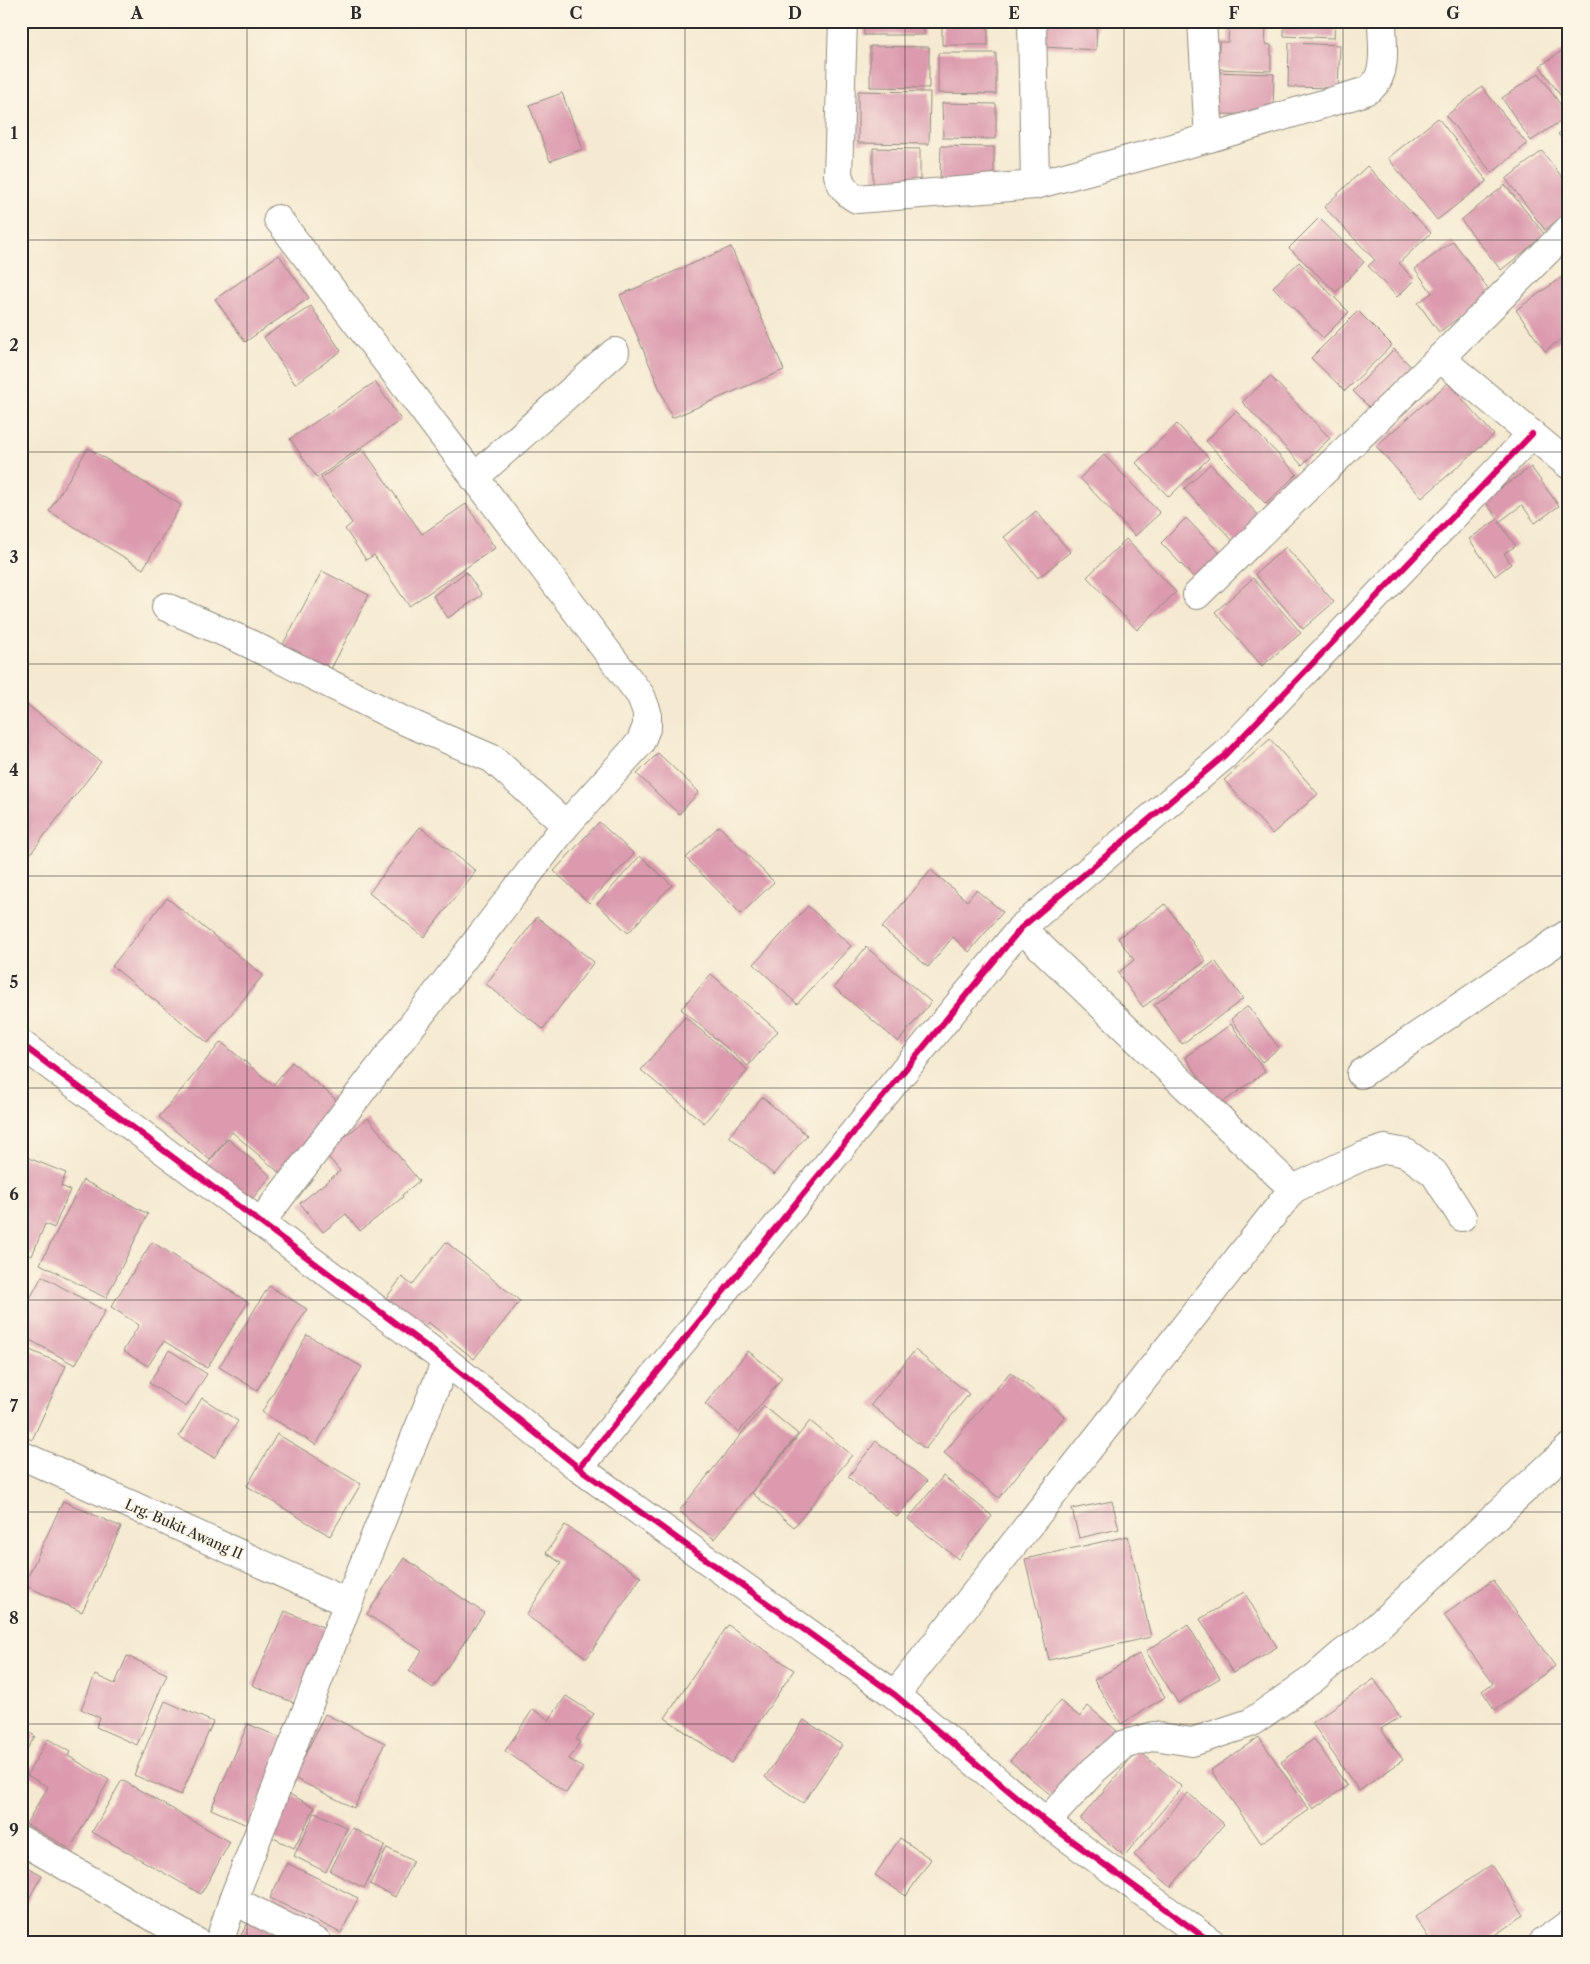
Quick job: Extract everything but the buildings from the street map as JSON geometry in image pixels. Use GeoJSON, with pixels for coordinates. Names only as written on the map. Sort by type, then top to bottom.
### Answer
{"type":"FeatureCollection","features":[{"type":"Feature","properties":{"kind":"street"},"geometry":{"type":"LineString","coordinates":[[843,21],[838,175],[840,182],[849,194],[857,198],[1035,185],[1209,138],[1371,88],[1380,74],[1382,21]]}},
{"type":"Feature","properties":{"kind":"street"},"geometry":{"type":"LineString","coordinates":[[1032,21],[1035,185]]}},
{"type":"Feature","properties":{"kind":"street"},"geometry":{"type":"LineString","coordinates":[[1202,21],[1209,138]]}},
{"type":"Feature","properties":{"kind":"street"},"geometry":{"type":"LineString","coordinates":[[260,1223],[566,825],[640,743],[647,726],[646,712],[641,696],[278,219]]}},
{"type":"Feature","properties":{"kind":"street"},"geometry":{"type":"LineString","coordinates":[[1198,595],[1569,229]]}},
{"type":"Feature","properties":{"kind":"street"},"geometry":{"type":"LineString","coordinates":[[474,478],[615,352]]}},
{"type":"Feature","properties":{"kind":"street"},"geometry":{"type":"LineString","coordinates":[[1440,358],[1569,465]]}},
{"type":"Feature","properties":{"kind":"street"},"geometry":{"type":"LineString","coordinates":[[579,1468],[1022,928],[1225,755],[1532,434]]}},
{"type":"Feature","properties":{"kind":"street"},"geometry":{"type":"LineString","coordinates":[[166,607],[244,641],[400,719],[493,758],[566,825]]}},
{"type":"Feature","properties":{"kind":"street"},"geometry":{"type":"LineString","coordinates":[[1022,928],[1293,1189]]}},
{"type":"Feature","properties":{"kind":"street"},"geometry":{"type":"LineString","coordinates":[[1361,1074],[1569,932]]}},
{"type":"Feature","properties":{"kind":"street"},"geometry":{"type":"LineString","coordinates":[[21,1044],[446,1361],[579,1468],[894,1694],[1046,1822],[1212,1943]]}},
{"type":"Feature","properties":{"kind":"street"},"geometry":{"type":"LineString","coordinates":[[894,1694],[1293,1189],[1363,1156],[1386,1149],[1406,1153],[1434,1173],[1462,1217]]}},
{"type":"Feature","properties":{"kind":"street"},"geometry":{"type":"LineString","coordinates":[[218,1943],[348,1603],[446,1361]]}},
{"type":"Feature","properties":{"kind":"street"},"geometry":{"type":"LineString","coordinates":[[1046,1822],[1094,1770],[1123,1745],[1154,1736],[1192,1742],[1250,1723],[1314,1679],[1342,1654],[1366,1637],[1569,1448]]}},
{"type":"Feature","properties":{"kind":"street","name":"Lrg. Bukit Awang II"},"geometry":{"type":"LineString","coordinates":[[21,1456],[348,1603]]}},
{"type":"Feature","properties":{"kind":"street"},"geometry":{"type":"LineString","coordinates":[[21,1840],[198,1943]]}},
{"type":"Feature","properties":{"kind":"street"},"geometry":{"type":"LineString","coordinates":[[233,1900],[318,1943]]}},
{"type":"Feature","properties":{"kind":"street"},"geometry":{"type":"LineString","coordinates":[[1542,1943],[1569,1924]]}},
{"type":"Feature","properties":{"kind":"cycle path"},"geometry":{"type":"LineString","coordinates":[[579,1468],[1021,928],[1225,755],[1532,434]]}},
{"type":"Feature","properties":{"kind":"cycle path"},"geometry":{"type":"LineString","coordinates":[[21,1044],[446,1361],[579,1468],[895,1695],[1046,1822],[1212,1943]]}}]}
